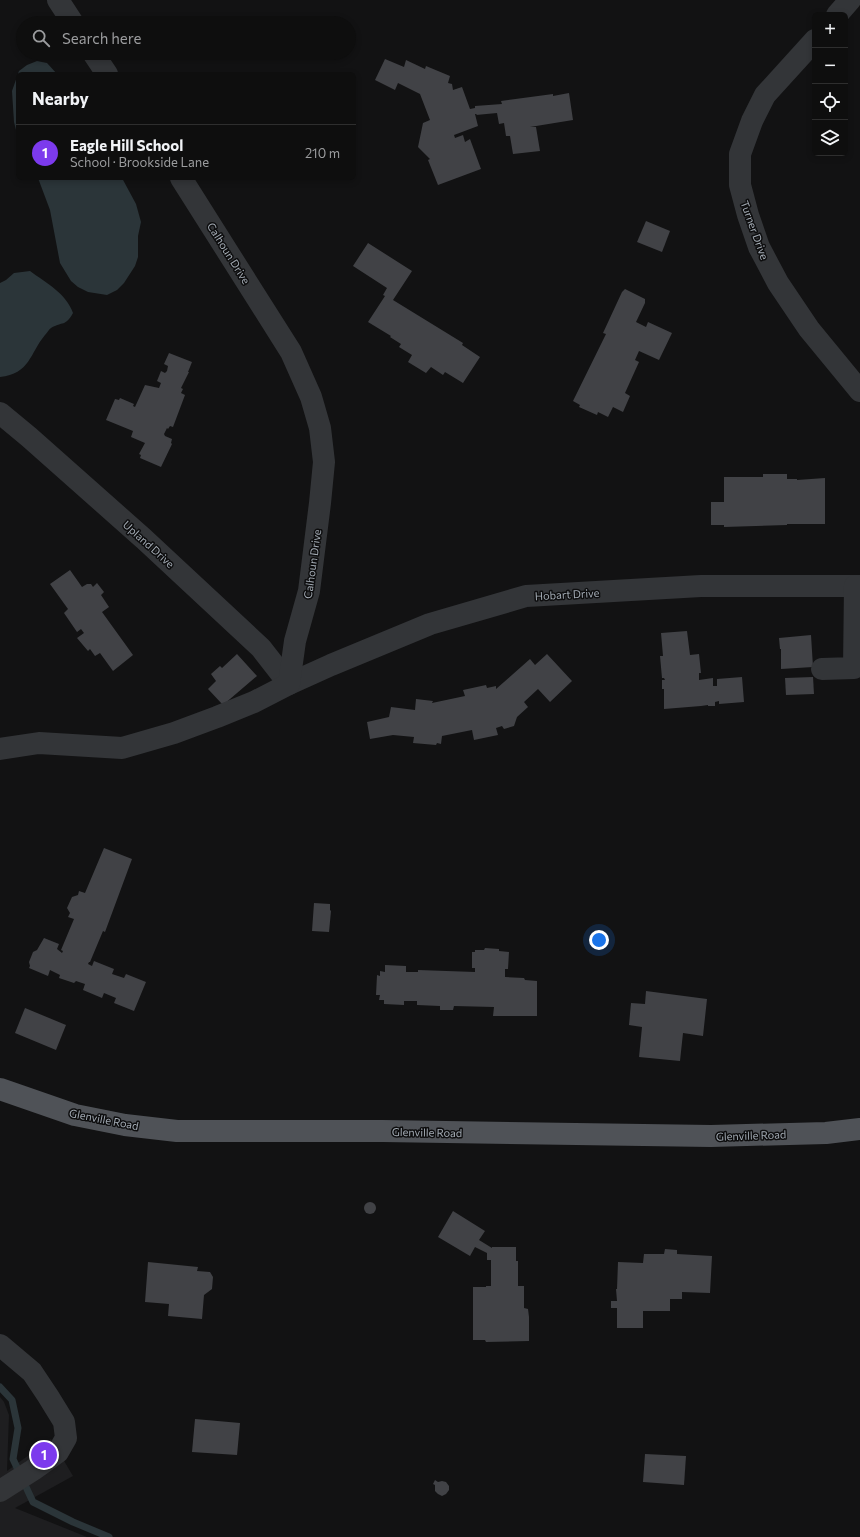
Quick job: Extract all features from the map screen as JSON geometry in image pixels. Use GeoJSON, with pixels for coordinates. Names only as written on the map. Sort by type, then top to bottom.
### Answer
{"type":"FeatureCollection","features":[{"type":"Feature","properties":{"kind":"main road","name":"Glenville Road"},"geometry":{"type":"LineString","coordinates":[[0,1089],[75,1115],[125,1125],[176,1131],[711,1136],[826,1133],[860,1129]]}},
{"type":"Feature","properties":{"kind":"street"},"geometry":{"type":"LineString","coordinates":[[58,0],[68,16]]}},
{"type":"Feature","properties":{"kind":"street"},"geometry":{"type":"LineString","coordinates":[[840,12],[850,0]]}},
{"type":"Feature","properties":{"kind":"street","name":"Turner Drive"},"geometry":{"type":"LineString","coordinates":[[812,43],[765,95],[752,121],[740,154],[740,185],[759,247],[778,283],[809,329],[860,391]]}},
{"type":"Feature","properties":{"kind":"street"},"geometry":{"type":"LineString","coordinates":[[97,60],[106,72]]}},
{"type":"Feature","properties":{"kind":"street","name":"Calhoun Drive"},"geometry":{"type":"LineString","coordinates":[[182,180],[292,352],[312,397],[320,428],[324,462],[318,517],[309,591],[295,642],[289,684]]}},
{"type":"Feature","properties":{"kind":"street","name":"Upland Drive"},"geometry":{"type":"LineString","coordinates":[[0,413],[144,539],[262,648],[289,684]]}},
{"type":"Feature","properties":{"kind":"street","name":"Hobart Drive"},"geometry":{"type":"LineString","coordinates":[[289,684],[430,624],[526,596],[701,586],[857,586]]}},
{"type":"Feature","properties":{"kind":"street"},"geometry":{"type":"LineString","coordinates":[[822,669],[854,668],[857,586]]}},
{"type":"Feature","properties":{"kind":"street"},"geometry":{"type":"LineString","coordinates":[[0,749],[39,743],[122,748],[174,733],[217,717],[254,702],[289,684]]}},
{"type":"Feature","properties":{"kind":"street"},"geometry":{"type":"LineString","coordinates":[[0,1345],[32,1372],[64,1422],[66,1438],[58,1452],[16,1481]]}},
{"type":"Feature","properties":{"kind":"shaded area"},"geometry":{"type":"Polygon","coordinates":[[[37,61],[47,63],[55,72],[19,72],[27,65],[37,61]]]}},
{"type":"Feature","properties":{"kind":"shaded area"},"geometry":{"type":"Polygon","coordinates":[[[16,80],[16,130],[14,122],[12,91],[16,80]]]}},
{"type":"Feature","properties":{"kind":"shaded area"},"geometry":{"type":"Polygon","coordinates":[[[39,180],[123,180],[136,204],[141,222],[138,236],[138,257],[135,266],[124,283],[117,290],[107,295],[88,292],[78,287],[71,281],[60,263],[50,210],[39,180]]]}},
{"type":"Feature","properties":{"kind":"shaded area"},"geometry":{"type":"Polygon","coordinates":[[[30,271],[61,294],[70,306],[73,313],[66,322],[50,329],[28,362],[18,372],[0,377],[0,283],[14,273],[30,271]]]}},
{"type":"Feature","properties":{"kind":"shaded area"},"geometry":{"type":"Polygon","coordinates":[[[0,1397],[4,1402],[9,1415],[7,1471],[51,1439],[73,1476],[15,1508],[87,1537],[0,1537],[0,1397]]]}},
{"type":"Feature","properties":{"kind":"building"},"geometry":{"type":"Polygon","coordinates":[[[385,59],[404,67],[406,60],[425,69],[426,66],[450,76],[448,83],[452,84],[453,90],[462,87],[470,109],[475,108],[475,106],[502,104],[501,101],[569,93],[573,120],[530,127],[536,127],[540,151],[513,154],[510,136],[506,136],[504,123],[499,124],[497,113],[475,114],[478,126],[454,135],[455,138],[463,135],[465,142],[470,139],[481,169],[438,185],[428,160],[430,159],[418,147],[423,123],[430,120],[420,94],[398,83],[395,90],[375,80],[385,59]]]}},
{"type":"Feature","properties":{"kind":"building"},"geometry":{"type":"Polygon","coordinates":[[[646,221],[670,231],[662,252],[637,242],[646,221]]]}},
{"type":"Feature","properties":{"kind":"building"},"geometry":{"type":"Polygon","coordinates":[[[368,243],[412,271],[393,300],[463,343],[462,345],[480,357],[463,383],[445,372],[443,375],[431,367],[426,373],[408,362],[412,355],[399,347],[401,344],[368,322],[385,296],[383,295],[387,288],[353,266],[368,243]]]}},
{"type":"Feature","properties":{"kind":"building"},"geometry":{"type":"Polygon","coordinates":[[[625,289],[645,299],[645,303],[636,322],[646,327],[648,322],[672,333],[659,360],[639,351],[635,360],[639,362],[625,393],[630,396],[623,412],[613,407],[608,417],[598,412],[597,415],[579,407],[580,405],[573,401],[606,334],[603,333],[622,292],[625,289]]]}},
{"type":"Feature","properties":{"kind":"building"},"geometry":{"type":"Polygon","coordinates":[[[169,353],[192,362],[181,388],[183,389],[181,393],[185,395],[173,427],[170,426],[168,429],[167,428],[164,434],[172,439],[172,444],[161,467],[140,458],[141,455],[139,454],[145,443],[131,437],[133,431],[106,420],[115,399],[119,400],[120,398],[134,404],[133,406],[135,407],[145,385],[159,388],[161,383],[157,381],[161,371],[165,373],[167,371],[168,366],[164,364],[169,353]]]}},
{"type":"Feature","properties":{"kind":"building"},"geometry":{"type":"Polygon","coordinates":[[[763,474],[787,474],[787,479],[797,480],[825,478],[825,524],[724,527],[724,525],[711,525],[711,502],[724,502],[724,477],[763,477],[763,474]]]}},
{"type":"Feature","properties":{"kind":"building"},"geometry":{"type":"Polygon","coordinates":[[[70,570],[82,587],[87,584],[91,584],[93,587],[97,583],[104,592],[101,595],[109,607],[102,612],[133,655],[113,671],[100,653],[95,656],[90,649],[88,651],[77,638],[84,633],[81,629],[77,632],[64,613],[68,609],[50,584],[70,570]]]}},
{"type":"Feature","properties":{"kind":"building"},"geometry":{"type":"Polygon","coordinates":[[[687,631],[690,655],[699,654],[701,673],[699,673],[699,680],[713,678],[713,686],[717,686],[717,679],[742,677],[744,702],[719,704],[719,701],[715,702],[715,706],[708,705],[664,709],[664,689],[662,689],[662,680],[665,680],[662,678],[660,656],[663,656],[661,633],[687,631]]]}},
{"type":"Feature","properties":{"kind":"building"},"geometry":{"type":"Polygon","coordinates":[[[811,635],[813,667],[781,669],[781,649],[779,638],[811,635]]]}},
{"type":"Feature","properties":{"kind":"building"},"geometry":{"type":"Polygon","coordinates":[[[237,654],[257,676],[223,705],[208,689],[216,681],[211,674],[220,666],[222,668],[237,654]]]}},
{"type":"Feature","properties":{"kind":"building"},"geometry":{"type":"Polygon","coordinates":[[[547,654],[572,681],[550,702],[538,689],[524,702],[528,707],[517,717],[514,726],[504,729],[502,726],[496,728],[498,735],[474,740],[472,730],[442,736],[441,744],[437,743],[436,745],[413,743],[414,737],[393,735],[370,739],[367,722],[389,717],[391,707],[415,710],[416,699],[433,701],[432,703],[465,696],[463,690],[486,685],[487,688],[496,686],[496,689],[530,659],[535,665],[547,654]]]}},
{"type":"Feature","properties":{"kind":"building"},"geometry":{"type":"Polygon","coordinates":[[[813,677],[814,694],[786,695],[785,678],[813,677]]]}},
{"type":"Feature","properties":{"kind":"building"},"geometry":{"type":"Polygon","coordinates":[[[104,848],[132,859],[105,932],[103,931],[88,964],[92,966],[94,961],[114,969],[112,974],[124,978],[126,974],[146,982],[134,1011],[114,1003],[116,998],[104,993],[102,998],[83,990],[85,984],[76,981],[74,983],[59,978],[60,975],[50,970],[48,976],[29,968],[29,962],[33,952],[37,950],[44,938],[59,944],[57,949],[62,953],[63,951],[61,950],[74,919],[68,917],[70,913],[67,908],[72,897],[78,895],[79,891],[85,893],[104,848]]]}},
{"type":"Feature","properties":{"kind":"building"},"geometry":{"type":"Polygon","coordinates":[[[314,903],[330,904],[331,911],[329,932],[312,931],[314,903]]]}},
{"type":"Feature","properties":{"kind":"building"},"geometry":{"type":"Polygon","coordinates":[[[485,948],[499,949],[499,951],[509,952],[508,969],[505,969],[505,977],[524,978],[525,980],[537,981],[537,1016],[493,1016],[494,1007],[454,1006],[453,1010],[440,1010],[440,1006],[417,1005],[417,1001],[404,1001],[404,1005],[384,1004],[384,1000],[379,1000],[380,995],[376,995],[377,975],[380,976],[380,971],[385,972],[385,965],[406,966],[406,972],[418,972],[418,970],[475,972],[475,968],[472,968],[472,952],[475,952],[475,950],[484,950],[485,948]]]}},
{"type":"Feature","properties":{"kind":"building"},"geometry":{"type":"Polygon","coordinates":[[[646,991],[707,999],[703,1036],[683,1033],[680,1061],[639,1057],[642,1027],[629,1025],[631,1003],[645,1004],[646,991]]]}},
{"type":"Feature","properties":{"kind":"building"},"geometry":{"type":"Polygon","coordinates":[[[25,1008],[66,1025],[56,1050],[15,1033],[25,1008]]]}},
{"type":"Feature","properties":{"kind":"building"},"geometry":{"type":"Polygon","coordinates":[[[370,1202],[374,1204],[376,1208],[374,1212],[370,1214],[366,1212],[364,1208],[366,1204],[370,1202]]]}},
{"type":"Feature","properties":{"kind":"building"},"geometry":{"type":"Polygon","coordinates":[[[453,1211],[485,1231],[479,1240],[492,1248],[516,1247],[516,1261],[518,1261],[518,1286],[524,1286],[524,1308],[528,1309],[529,1341],[486,1342],[485,1340],[473,1340],[473,1287],[491,1286],[491,1260],[487,1260],[487,1253],[475,1247],[470,1256],[438,1237],[453,1211]]]}},
{"type":"Feature","properties":{"kind":"building"},"geometry":{"type":"Polygon","coordinates":[[[665,1249],[677,1250],[677,1254],[712,1256],[710,1293],[682,1292],[682,1299],[670,1299],[670,1311],[643,1311],[643,1328],[617,1328],[617,1308],[611,1308],[611,1301],[617,1301],[616,1289],[618,1262],[643,1263],[644,1254],[664,1254],[665,1249]]]}},
{"type":"Feature","properties":{"kind":"building"},"geometry":{"type":"Polygon","coordinates":[[[148,1262],[198,1267],[197,1271],[210,1272],[213,1277],[212,1289],[204,1295],[202,1319],[168,1316],[169,1304],[145,1302],[148,1262]]]}},
{"type":"Feature","properties":{"kind":"building"},"geometry":{"type":"Polygon","coordinates":[[[195,1419],[240,1423],[237,1455],[192,1452],[195,1419]]]}},
{"type":"Feature","properties":{"kind":"building"},"geometry":{"type":"Polygon","coordinates":[[[645,1454],[686,1456],[684,1485],[643,1482],[645,1454]]]}},
{"type":"Feature","properties":{"kind":"building"},"geometry":{"type":"Polygon","coordinates":[[[435,1480],[438,1482],[446,1482],[449,1486],[449,1490],[446,1494],[442,1496],[435,1491],[435,1485],[433,1484],[435,1480]]]}},
{"type":"Feature","properties":{"kind":"waterway"},"geometry":{"type":"LineString","coordinates":[[0,1387],[12,1400],[18,1428],[13,1459],[33,1502],[73,1522],[109,1537]]}},
{"type":"Feature","properties":{"kind":"place","name":"Eagle Hill School"},"geometry":{"type":"Point","coordinates":[44,1455]}}]}
